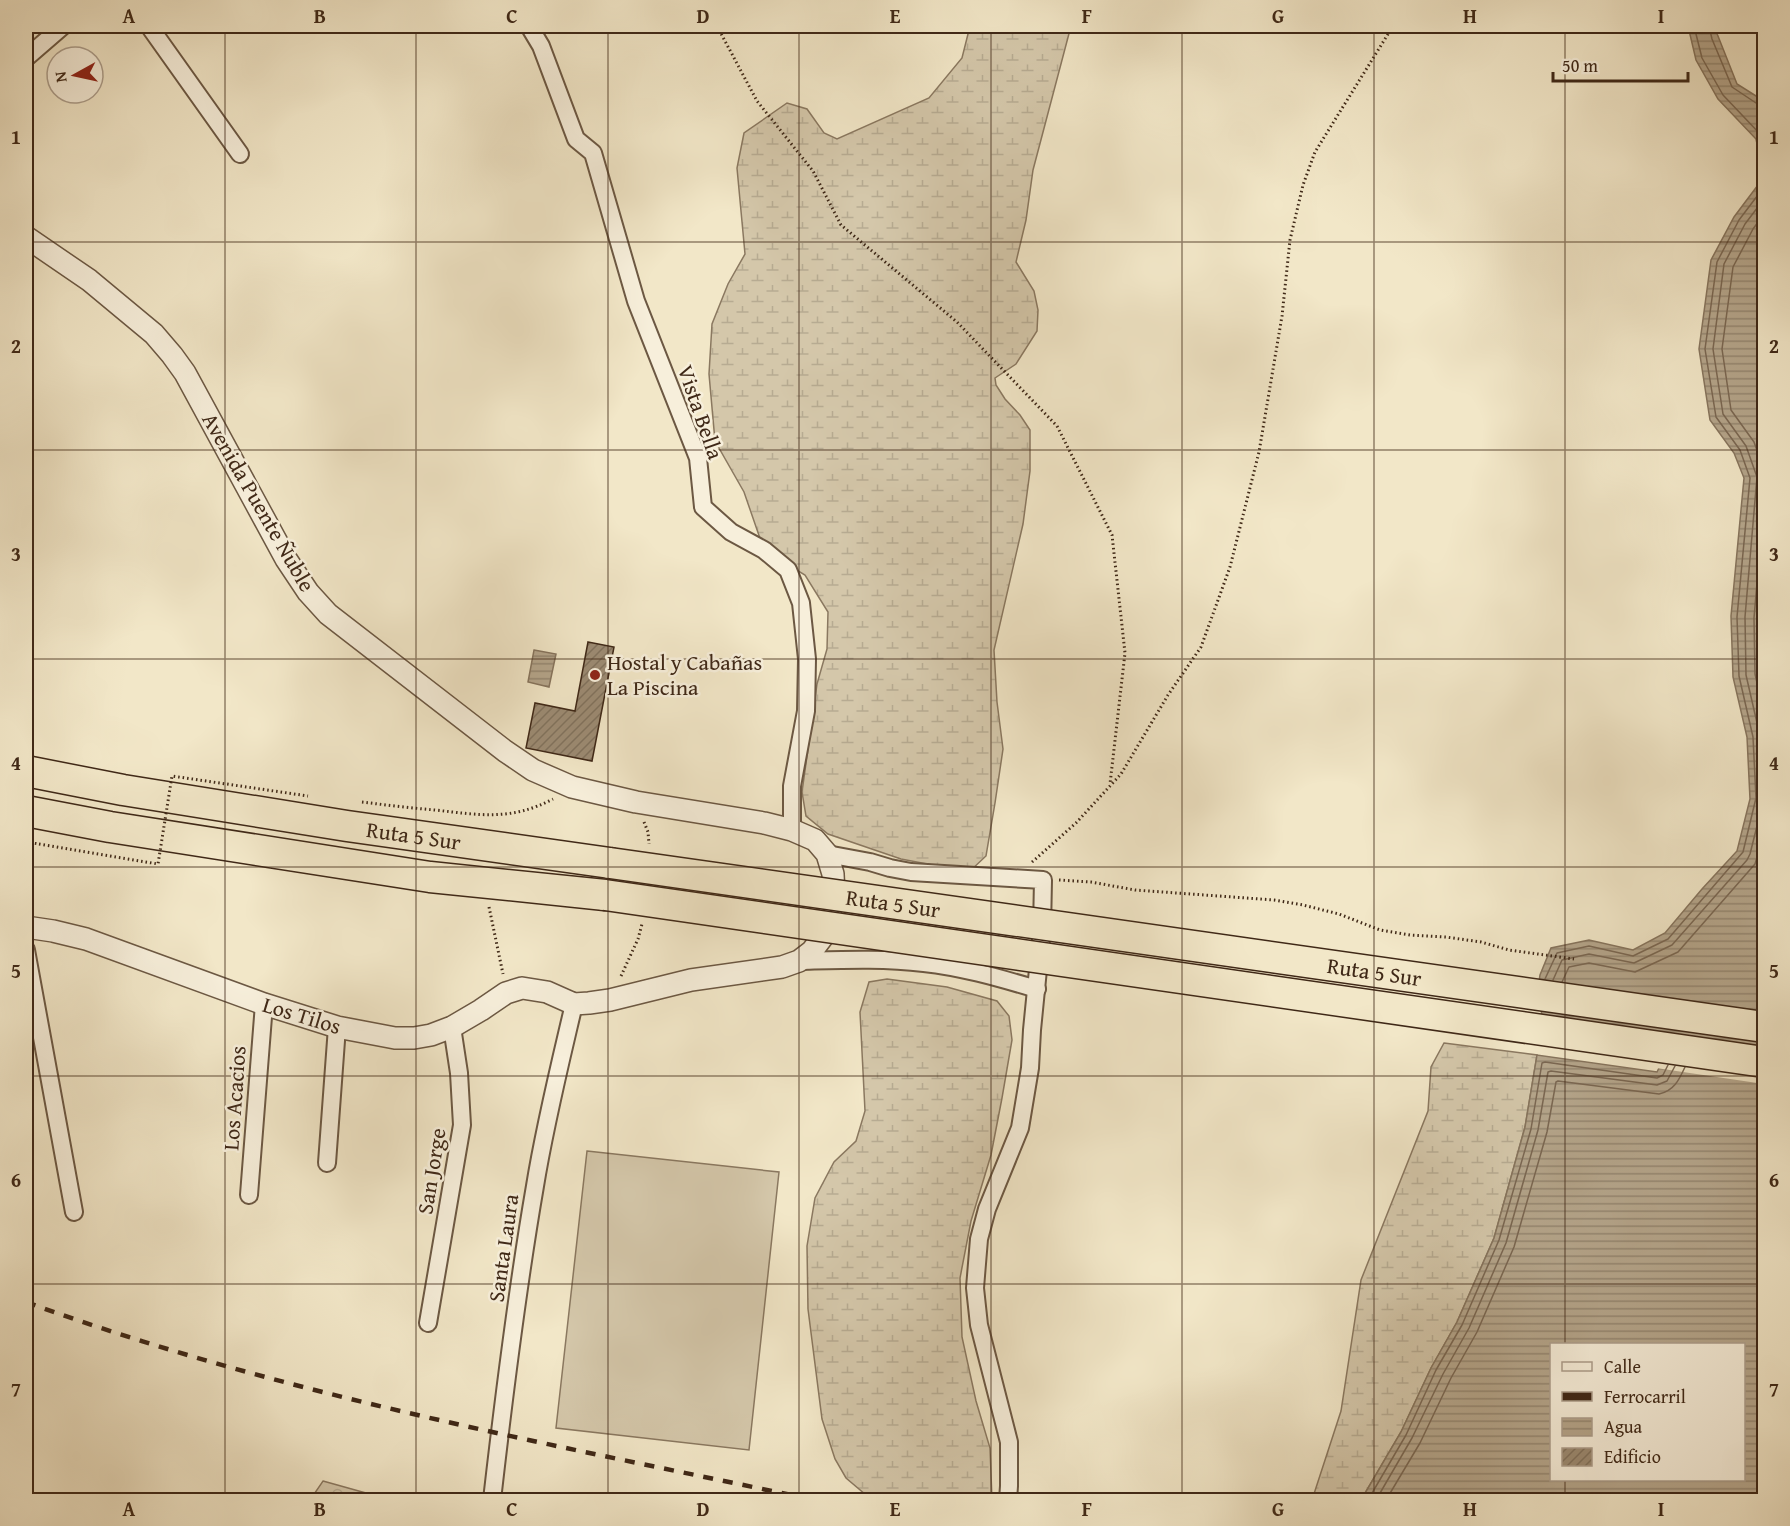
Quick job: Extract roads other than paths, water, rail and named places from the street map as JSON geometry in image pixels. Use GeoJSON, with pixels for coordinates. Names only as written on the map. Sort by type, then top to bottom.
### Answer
{"type":"FeatureCollection","features":[{"type":"Feature","properties":{"kind":"highway","name":"Ruta 5 Sur"},"geometry":{"type":"LineString","coordinates":[[26,771],[123,790],[324,822],[1764,1027]]}},
{"type":"Feature","properties":{"kind":"highway","name":"Ruta 5 Sur"},"geometry":{"type":"LineString","coordinates":[[26,810],[110,827],[430,877],[604,896],[1764,1062]]}},
{"type":"Feature","properties":{"kind":"street"},"geometry":{"type":"LineString","coordinates":[[149,26],[240,154]]}},
{"type":"Feature","properties":{"kind":"street","name":"Vista Bella"},"geometry":{"type":"LineString","coordinates":[[529,26],[541,46],[576,139],[593,153],[636,301],[698,458],[703,507],[731,532],[764,550],[788,570],[801,603],[807,659],[806,711],[792,786],[792,830]]}},
{"type":"Feature","properties":{"kind":"street"},"geometry":{"type":"LineString","coordinates":[[26,58],[56,28]]}},
{"type":"Feature","properties":{"kind":"street","name":"Avenida Puente Ñuble"},"geometry":{"type":"LineString","coordinates":[[26,237],[98,287],[154,334],[172,355],[185,373],[286,559],[308,592],[328,614],[533,770],[572,787],[636,802],[764,823],[792,830],[815,840],[827,854]]}},
{"type":"Feature","properties":{"kind":"street"},"geometry":{"type":"LineString","coordinates":[[574,1004],[610,1000],[691,980],[782,967],[799,961],[812,951],[824,935],[830,913],[834,896],[833,874],[827,854],[911,872],[1043,880],[1042,928],[1030,1068],[1020,1128],[987,1209],[979,1239],[975,1288],[979,1325],[1009,1442],[1008,1500]]}},
{"type":"Feature","properties":{"kind":"street","name":"Los Tilos"},"geometry":{"type":"LineString","coordinates":[[26,927],[86,939],[264,1004],[337,1027],[395,1038],[432,1035],[452,1027],[506,993],[522,988],[547,992],[574,1004]]}},
{"type":"Feature","properties":{"kind":"street"},"geometry":{"type":"LineString","coordinates":[[26,950],[74,1212]]}},
{"type":"Feature","properties":{"kind":"street"},"geometry":{"type":"LineString","coordinates":[[799,961],[883,960],[924,963],[969,970],[1036,989]]}},
{"type":"Feature","properties":{"kind":"street","name":"Los Acacios"},"geometry":{"type":"LineString","coordinates":[[249,1195],[264,1004]]}},
{"type":"Feature","properties":{"kind":"street","name":"Santa Laura"},"geometry":{"type":"LineString","coordinates":[[492,1500],[535,1185],[548,1116],[574,1004]]}},
{"type":"Feature","properties":{"kind":"street"},"geometry":{"type":"LineString","coordinates":[[327,1163],[337,1027]]}},
{"type":"Feature","properties":{"kind":"street","name":"San Jorge"},"geometry":{"type":"LineString","coordinates":[[428,1323],[462,1125],[459,1073],[452,1027]]}},
{"type":"Feature","properties":{"kind":"water"},"geometry":{"type":"Polygon","coordinates":[[[1688,26],[1714,26],[1737,84],[1764,101],[1764,177],[1756,139],[1718,99],[1696,60],[1688,26]]]}},
{"type":"Feature","properties":{"kind":"water"},"geometry":{"type":"Polygon","coordinates":[[[1764,177],[1764,1500],[1361,1500],[1401,1432],[1431,1368],[1457,1322],[1494,1238],[1525,1127],[1537,1055],[1657,1072],[1675,1035],[1542,1016],[1538,988],[1540,975],[1551,948],[1589,940],[1633,950],[1665,933],[1737,851],[1750,799],[1747,737],[1733,677],[1731,616],[1744,478],[1734,453],[1710,420],[1699,349],[1711,260],[1734,217],[1764,177]]]}},
{"type":"Feature","properties":{"kind":"water"},"geometry":{"type":"Polygon","coordinates":[[[534,650],[556,654],[549,687],[528,682],[534,650]]]}},
{"type":"Feature","properties":{"kind":"railway"},"geometry":{"type":"LineString","coordinates":[[26,1302],[122,1335],[318,1391],[516,1437],[815,1500]]}},
{"type":"Feature","properties":{"kind":"place","name":"Hostal y Cabañas La Piscina"},"geometry":{"type":"Point","coordinates":[595,675]}}]}
